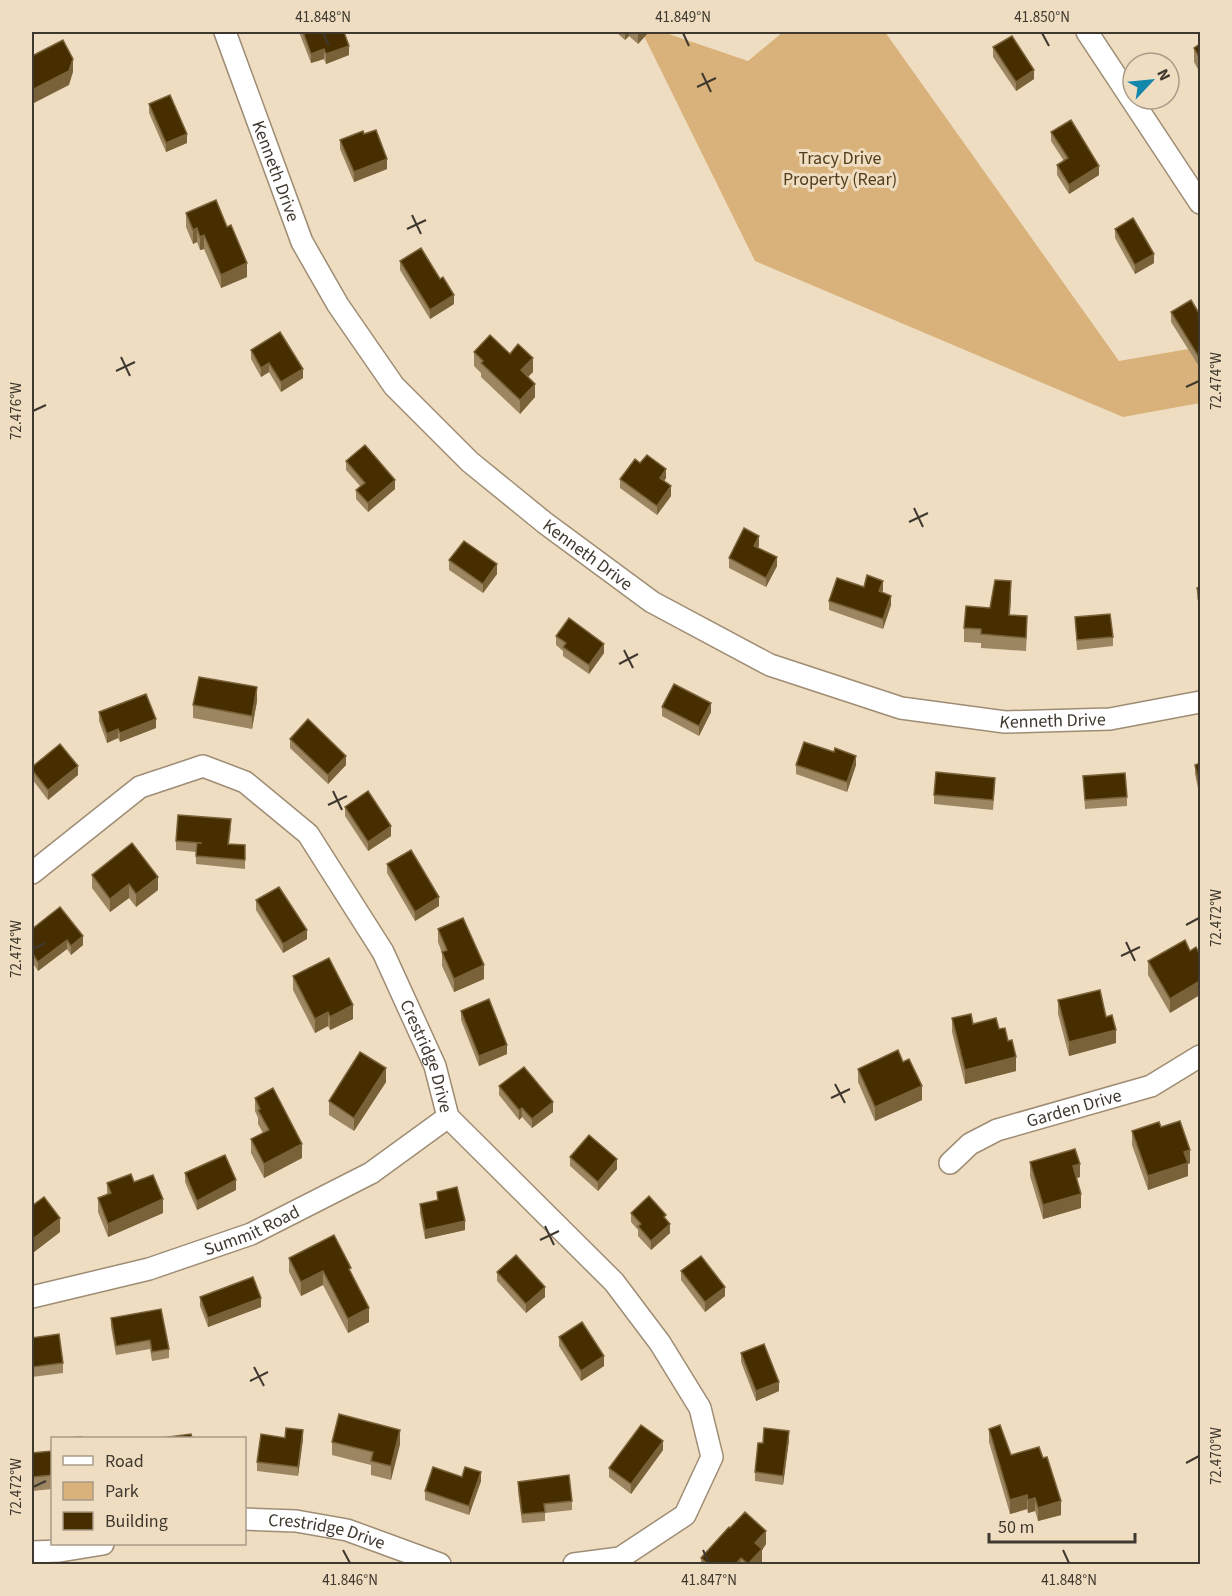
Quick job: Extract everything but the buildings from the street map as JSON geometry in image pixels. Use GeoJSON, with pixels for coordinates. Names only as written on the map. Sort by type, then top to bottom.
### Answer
{"type":"FeatureCollection","features":[{"type":"Feature","properties":{"kind":"street","name":"Kenneth Drive"},"geometry":{"type":"LineString","coordinates":[[225,32],[302,242],[338,305],[394,386],[470,462],[545,523],[652,602],[770,665],[901,708],[1005,722],[1110,720],[1200,702]]}},
{"type":"Feature","properties":{"kind":"street"},"geometry":{"type":"LineString","coordinates":[[1087,32],[1200,203]]}},
{"type":"Feature","properties":{"kind":"street","name":"Crestridge Drive"},"geometry":{"type":"LineString","coordinates":[[32,873],[140,787],[203,766],[245,782],[308,834],[383,952],[435,1066],[448,1117],[614,1282],[660,1343],[700,1408],[712,1456],[685,1515],[620,1558],[574,1564]]}},
{"type":"Feature","properties":{"kind":"street","name":"Garden Drive"},"geometry":{"type":"LineString","coordinates":[[950,1162],[970,1144],[997,1130],[1151,1086],[1200,1056]]}},
{"type":"Feature","properties":{"kind":"street","name":"Summit Road"},"geometry":{"type":"LineString","coordinates":[[32,1297],[149,1269],[251,1234],[371,1173],[448,1117]]}},
{"type":"Feature","properties":{"kind":"street","name":"Crestridge Drive"},"geometry":{"type":"LineString","coordinates":[[246,1519],[296,1521],[347,1530],[440,1564]]}},
{"type":"Feature","properties":{"kind":"street"},"geometry":{"type":"LineString","coordinates":[[32,1552],[60,1551],[97,1545]]}},
{"type":"Feature","properties":{"kind":"green space","name":"Tracy Drive Property (Rear)"},"geometry":{"type":"Polygon","coordinates":[[[642,32],[663,32],[748,61],[783,32],[885,32],[1119,361],[1200,347],[1200,403],[1123,417],[755,261],[642,32]]]}}]}
